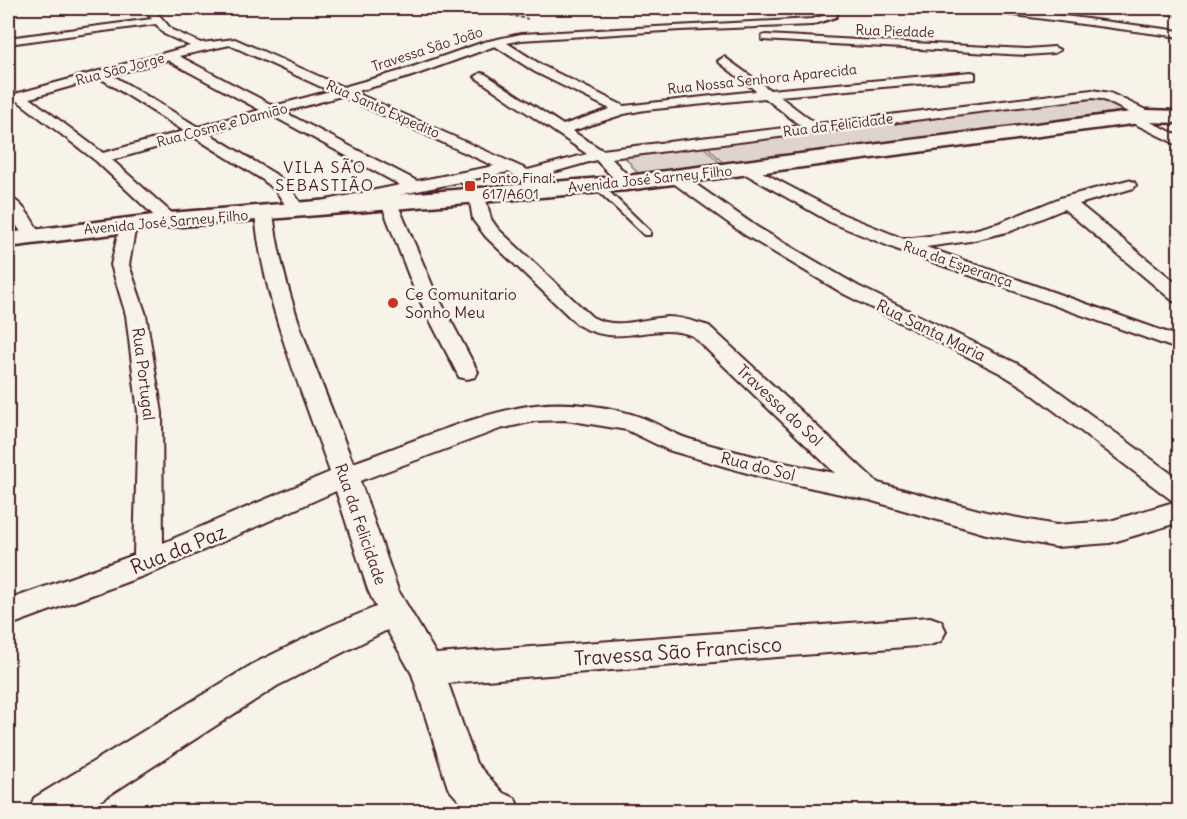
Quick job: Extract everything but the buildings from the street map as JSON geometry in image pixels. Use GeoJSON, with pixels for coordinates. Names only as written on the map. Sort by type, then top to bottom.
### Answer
{"type":"FeatureCollection","features":[{"type":"Feature","properties":{"kind":"main road","name":"Avenida José Sarney Filho"},"geometry":{"type":"LineString","coordinates":[[8,240],[169,220],[389,203],[419,193],[532,183],[598,186],[627,183],[1139,117],[1179,117]]}},
{"type":"Feature","properties":{"kind":"street"},"geometry":{"type":"LineString","coordinates":[[148,8],[158,21],[174,35],[200,47]]}},
{"type":"Feature","properties":{"kind":"street","name":"Travessa São João"},"geometry":{"type":"LineString","coordinates":[[343,91],[405,74],[497,42],[557,33],[812,22],[832,15],[825,8]]}},
{"type":"Feature","properties":{"kind":"street"},"geometry":{"type":"LineString","coordinates":[[984,8],[1179,34]]}},
{"type":"Feature","properties":{"kind":"street"},"geometry":{"type":"LineString","coordinates":[[8,41],[158,21]]}},
{"type":"Feature","properties":{"kind":"street","name":"Rua Piedade"},"geometry":{"type":"LineString","coordinates":[[699,27],[760,37],[847,44],[1038,53],[1054,50]]}},
{"type":"Feature","properties":{"kind":"street","name":"Rua São Jorge"},"geometry":{"type":"LineString","coordinates":[[15,94],[37,92],[220,42]]}},
{"type":"Feature","properties":{"kind":"street","name":"Rua Santo Expedito"},"geometry":{"type":"LineString","coordinates":[[220,42],[236,42],[510,166],[532,183]]}},
{"type":"Feature","properties":{"kind":"street"},"geometry":{"type":"LineString","coordinates":[[497,42],[539,69],[622,110]]}},
{"type":"Feature","properties":{"kind":"street"},"geometry":{"type":"LineString","coordinates":[[169,56],[419,193]]}},
{"type":"Feature","properties":{"kind":"street"},"geometry":{"type":"LineString","coordinates":[[724,61],[813,128]]}},
{"type":"Feature","properties":{"kind":"street"},"geometry":{"type":"LineString","coordinates":[[102,74],[269,177],[282,188],[298,211],[419,193]]}},
{"type":"Feature","properties":{"kind":"street","name":"Rua Nossa Senhora Aparecida"},"geometry":{"type":"LineString","coordinates":[[560,130],[622,110],[904,80],[971,76]]}},
{"type":"Feature","properties":{"kind":"street"},"geometry":{"type":"LineString","coordinates":[[481,77],[599,155],[627,183]]}},
{"type":"Feature","properties":{"kind":"street","name":"Rua Cosme e Damião"},"geometry":{"type":"LineString","coordinates":[[101,158],[343,91]]}},
{"type":"Feature","properties":{"kind":"street"},"geometry":{"type":"LineString","coordinates":[[15,94],[101,158],[169,220]]}},
{"type":"Feature","properties":{"kind":"street","name":"Rua da Felicidade"},"geometry":{"type":"LineString","coordinates":[[532,183],[599,155],[1092,94],[1105,96],[1179,142]]}},
{"type":"Feature","properties":{"kind":"street"},"geometry":{"type":"LineString","coordinates":[[466,190],[510,166]]}},
{"type":"Feature","properties":{"kind":"street","name":"Rua da Esperança"},"geometry":{"type":"LineString","coordinates":[[745,168],[836,218],[902,245],[1179,344]]}},
{"type":"Feature","properties":{"kind":"street","name":"Rua Santa Maria"},"geometry":{"type":"LineString","coordinates":[[675,177],[752,231],[851,290],[1008,368],[1031,382],[1179,508]]}},
{"type":"Feature","properties":{"kind":"street"},"geometry":{"type":"LineString","coordinates":[[902,245],[970,236],[1005,227],[1066,202],[1128,185]]}},
{"type":"Feature","properties":{"kind":"street","name":"Travessa do Sol"},"geometry":{"type":"LineString","coordinates":[[466,190],[492,233],[593,327],[615,331],[632,330],[656,323],[672,322],[688,324],[701,331],[869,490]]}},
{"type":"Feature","properties":{"kind":"street"},"geometry":{"type":"LineString","coordinates":[[8,202],[23,220],[32,236]]}},
{"type":"Feature","properties":{"kind":"street"},"geometry":{"type":"LineString","coordinates":[[1066,202],[1118,243],[1179,297]]}},
{"type":"Feature","properties":{"kind":"street"},"geometry":{"type":"LineString","coordinates":[[389,203],[407,252],[446,335],[467,372]]}},
{"type":"Feature","properties":{"kind":"street","name":"Rua da Felicidade"},"geometry":{"type":"LineString","coordinates":[[264,213],[267,243],[284,310],[345,476],[383,590],[427,670],[461,775],[490,806],[501,812]]}},
{"type":"Feature","properties":{"kind":"street","name":"Rua Portugal"},"geometry":{"type":"LineString","coordinates":[[127,225],[120,265],[136,315],[150,413],[149,562]]}},
{"type":"Feature","properties":{"kind":"street","name":"Rua do Sol"},"geometry":{"type":"LineString","coordinates":[[345,476],[494,423],[535,413],[566,412],[600,416],[634,424],[677,444],[761,468],[869,490],[986,523],[1056,536],[1110,532],[1179,508]]}},
{"type":"Feature","properties":{"kind":"street","name":"Rua da Paz"},"geometry":{"type":"LineString","coordinates":[[8,613],[149,562],[345,476]]}},
{"type":"Feature","properties":{"kind":"street"},"geometry":{"type":"LineString","coordinates":[[48,812],[265,675],[341,636],[394,613]]}},
{"type":"Feature","properties":{"kind":"street","name":"Travessa São Francisco"},"geometry":{"type":"LineString","coordinates":[[427,670],[930,631]]}},
{"type":"Feature","properties":{"kind":"lane"},"geometry":{"type":"LineString","coordinates":[[598,186],[646,233]]}},
{"type":"Feature","properties":{"kind":"path"},"geometry":{"type":"LineString","coordinates":[[476,8],[533,20],[557,33]]}},
{"type":"Feature","properties":{"kind":"shaded area"},"geometry":{"type":"Polygon","coordinates":[[[1092,8],[1179,8],[1179,16],[1092,8]]]}},
{"type":"Feature","properties":{"kind":"shaded area"},"geometry":{"type":"Polygon","coordinates":[[[1096,98],[1125,111],[724,164],[706,145],[1096,98]]]}},
{"type":"Feature","properties":{"kind":"shaded area"},"geometry":{"type":"Polygon","coordinates":[[[704,147],[722,165],[640,176],[624,156],[704,147]]]}},
{"type":"Feature","properties":{"kind":"place","name":"Ponto Final: 617/A601"},"geometry":{"type":"Point","coordinates":[470,186]}},
{"type":"Feature","properties":{"kind":"place","name":"Ce Comunitario Sonho Meu"},"geometry":{"type":"Point","coordinates":[393,303]}},
{"type":"Feature","properties":{"kind":"district","name":"VILA SÃO SEBASTIÃO"},"geometry":{"type":"Point","coordinates":[325,176]}}]}
